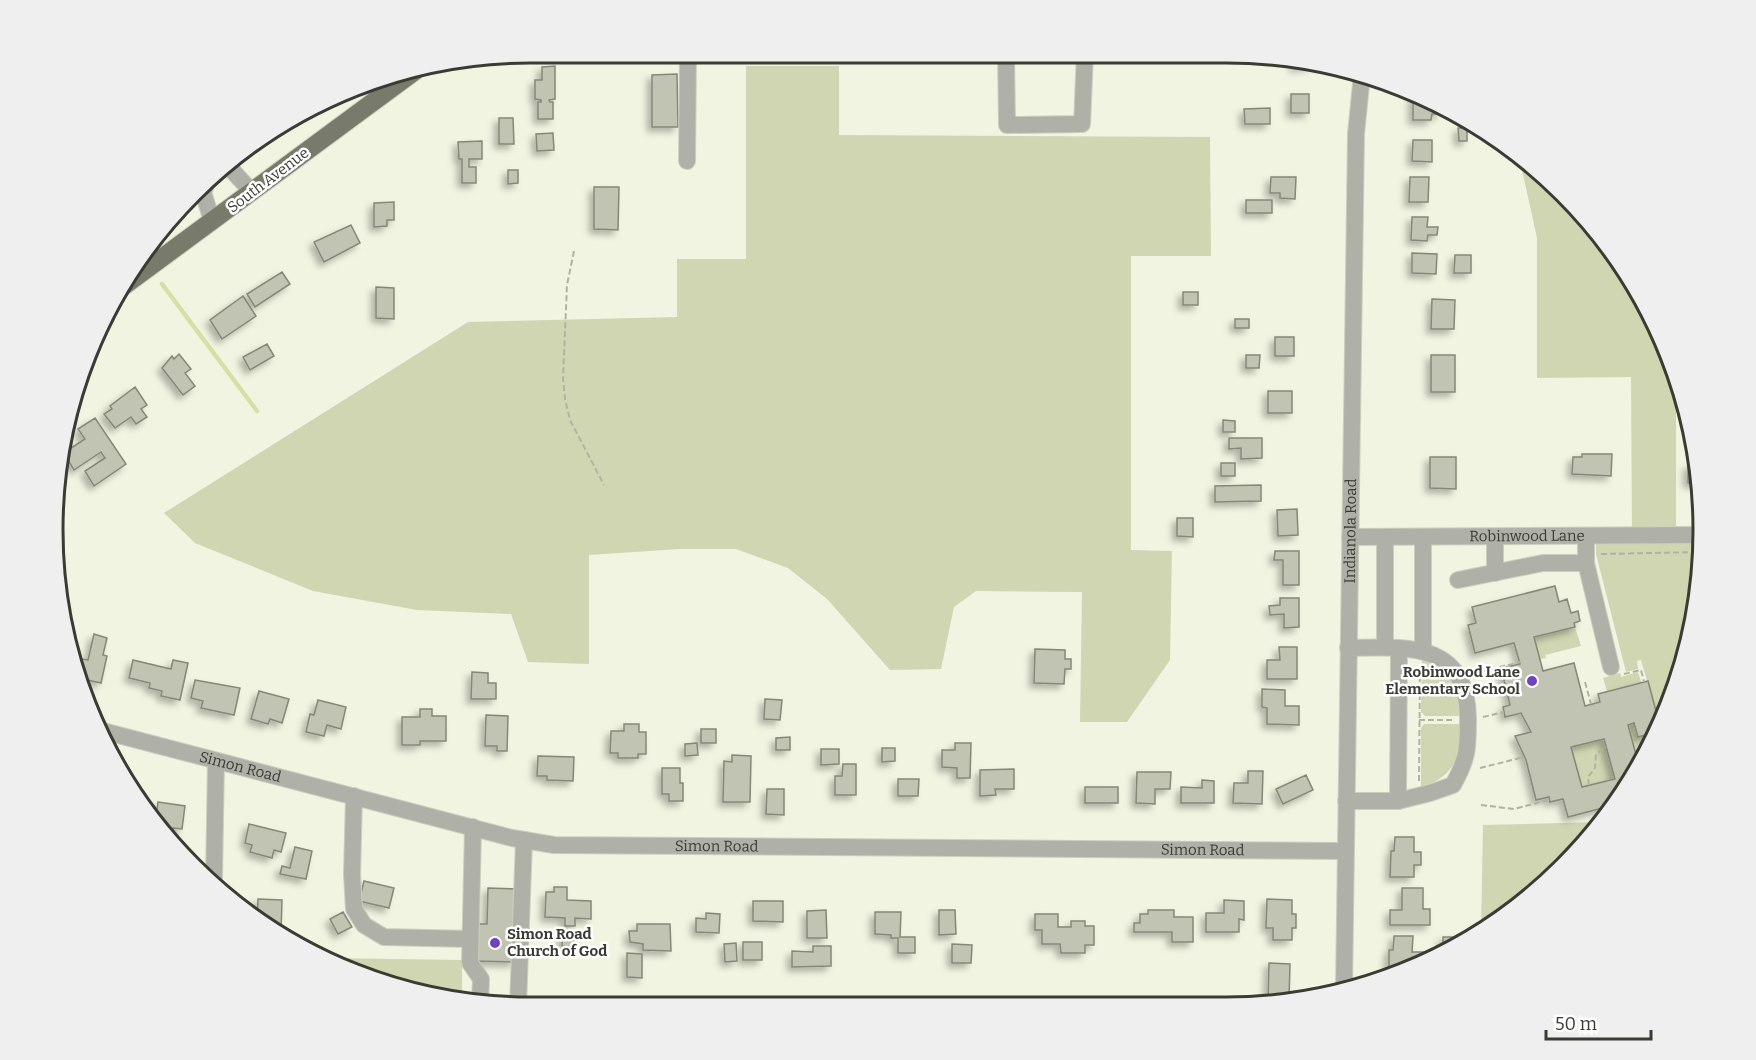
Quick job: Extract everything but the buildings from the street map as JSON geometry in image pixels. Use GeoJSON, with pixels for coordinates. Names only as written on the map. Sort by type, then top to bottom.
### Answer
{"type":"FeatureCollection","features":[{"type":"Feature","properties":{"kind":"main road","name":"South Avenue"},"geometry":{"type":"LineString","coordinates":[[140,274],[402,81]]}},
{"type":"Feature","properties":{"kind":"street"},"geometry":{"type":"LineString","coordinates":[[687,161],[688,63]]}},
{"type":"Feature","properties":{"kind":"street"},"geometry":{"type":"LineString","coordinates":[[1006,63],[1007,125],[1017,125],[1082,124],[1085,63]]}},
{"type":"Feature","properties":{"kind":"street","name":"Indianola Road"},"geometry":{"type":"LineString","coordinates":[[1344,982],[1356,146],[1361,83]]}},
{"type":"Feature","properties":{"kind":"street"},"geometry":{"type":"LineString","coordinates":[[232,171],[252,192]]}},
{"type":"Feature","properties":{"kind":"street"},"geometry":{"type":"LineString","coordinates":[[204,196],[212,221]]}},
{"type":"Feature","properties":{"kind":"street","name":"Robinwood Lane"},"geometry":{"type":"LineString","coordinates":[[1350,537],[1693,535]]}},
{"type":"Feature","properties":{"kind":"street"},"geometry":{"type":"LineString","coordinates":[[1385,537],[1398,801]]}},
{"type":"Feature","properties":{"kind":"street"},"geometry":{"type":"LineString","coordinates":[[1495,537],[1495,573]]}},
{"type":"Feature","properties":{"kind":"street"},"geometry":{"type":"LineString","coordinates":[[1586,537],[1616,671]]}},
{"type":"Feature","properties":{"kind":"street"},"geometry":{"type":"LineString","coordinates":[[1421,651],[1423,538]]}},
{"type":"Feature","properties":{"kind":"street"},"geometry":{"type":"LineString","coordinates":[[1458,580],[1543,563],[1591,559]]}},
{"type":"Feature","properties":{"kind":"street"},"geometry":{"type":"LineString","coordinates":[[1346,801],[1398,801],[1453,785],[1465,764],[1468,746],[1468,701],[1458,675],[1444,659],[1421,651],[1392,648],[1348,648]]}},
{"type":"Feature","properties":{"kind":"street","name":"Simon Road"},"geometry":{"type":"LineString","coordinates":[[109,733],[473,827],[554,845],[1345,851]]}},
{"type":"Feature","properties":{"kind":"street"},"geometry":{"type":"LineString","coordinates":[[214,873],[216,761]]}},
{"type":"Feature","properties":{"kind":"street"},"geometry":{"type":"LineString","coordinates":[[354,796],[352,875],[354,909],[364,925],[384,937],[470,939]]}},
{"type":"Feature","properties":{"kind":"street"},"geometry":{"type":"LineString","coordinates":[[473,827],[470,963],[481,979],[480,994]]}},
{"type":"Feature","properties":{"kind":"street"},"geometry":{"type":"LineString","coordinates":[[518,997],[525,840]]}},
{"type":"Feature","properties":{"kind":"path"},"geometry":{"type":"LineString","coordinates":[[574,251],[567,285],[563,379],[565,399],[570,420],[604,485]]}},
{"type":"Feature","properties":{"kind":"path"},"geometry":{"type":"LineString","coordinates":[[1591,559],[1692,553]]}},
{"type":"Feature","properties":{"kind":"path"},"geometry":{"type":"LineString","coordinates":[[1418,796],[1421,651]]}},
{"type":"Feature","properties":{"kind":"path"},"geometry":{"type":"LineString","coordinates":[[1470,674],[1520,662]]}},
{"type":"Feature","properties":{"kind":"path"},"geometry":{"type":"LineString","coordinates":[[1616,671],[1641,670],[1644,682]]}},
{"type":"Feature","properties":{"kind":"path"},"geometry":{"type":"LineString","coordinates":[[1585,682],[1591,704]]}},
{"type":"Feature","properties":{"kind":"path"},"geometry":{"type":"LineString","coordinates":[[1480,717],[1504,712]]}},
{"type":"Feature","properties":{"kind":"path"},"geometry":{"type":"LineString","coordinates":[[1419,720],[1451,720]]}},
{"type":"Feature","properties":{"kind":"path"},"geometry":{"type":"LineString","coordinates":[[1589,785],[1588,777],[1595,768],[1596,754],[1606,747]]}},
{"type":"Feature","properties":{"kind":"path"},"geometry":{"type":"LineString","coordinates":[[1480,768],[1524,757]]}},
{"type":"Feature","properties":{"kind":"path"},"geometry":{"type":"LineString","coordinates":[[1480,805],[1514,809],[1549,800]]}},
{"type":"Feature","properties":{"kind":"green space"},"geometry":{"type":"Polygon","coordinates":[[[746,66],[839,66],[839,135],[1210,137],[1211,256],[1131,256],[1131,550],[1172,551],[1170,660],[1127,722],[1080,722],[1082,592],[976,591],[954,607],[941,669],[890,670],[827,599],[788,568],[736,549],[679,549],[589,555],[589,664],[528,662],[511,614],[417,610],[313,591],[195,543],[164,513],[468,322],[677,317],[677,259],[746,259],[746,66]]]}},
{"type":"Feature","properties":{"kind":"green space"},"geometry":{"type":"Polygon","coordinates":[[[1522,169],[1577,222],[1614,271],[1645,323],[1676,406],[1676,535],[1693,535],[1692,561],[1684,621],[1677,651],[1656,712],[1641,660],[1637,661],[1638,669],[1626,672],[1596,554],[1596,537],[1632,536],[1631,377],[1537,378],[1537,238],[1522,169]]]}},
{"type":"Feature","properties":{"kind":"green space"},"geometry":{"type":"Polygon","coordinates":[[[1575,627],[1581,646],[1545,655],[1546,658],[1540,659],[1534,637],[1575,627]]]}},
{"type":"Feature","properties":{"kind":"green space"},"geometry":{"type":"Polygon","coordinates":[[[1422,657],[1439,667],[1451,680],[1459,697],[1462,716],[1425,716],[1421,712],[1422,657]]]}},
{"type":"Feature","properties":{"kind":"green space"},"geometry":{"type":"Polygon","coordinates":[[[1638,672],[1641,682],[1607,691],[1603,678],[1620,673],[1621,677],[1638,672]]]}},
{"type":"Feature","properties":{"kind":"green space"},"geometry":{"type":"Polygon","coordinates":[[[1634,723],[1638,737],[1646,735],[1636,754],[1628,725],[1634,723]]]}},
{"type":"Feature","properties":{"kind":"green space"},"geometry":{"type":"Polygon","coordinates":[[[1424,724],[1462,724],[1460,747],[1453,764],[1441,777],[1421,788],[1421,728],[1424,724]]]}},
{"type":"Feature","properties":{"kind":"green space"},"geometry":{"type":"Polygon","coordinates":[[[1604,739],[1615,779],[1582,787],[1571,747],[1604,739]]]}},
{"type":"Feature","properties":{"kind":"green space"},"geometry":{"type":"Polygon","coordinates":[[[1589,822],[1534,881],[1481,920],[1483,825],[1589,822]]]}},
{"type":"Feature","properties":{"kind":"green space"},"geometry":{"type":"Polygon","coordinates":[[[345,958],[462,960],[462,992],[409,981],[345,958]]]}},
{"type":"Feature","properties":{"kind":"waterway"},"geometry":{"type":"LineString","coordinates":[[162,284],[257,411]]}},
{"type":"Feature","properties":{"kind":"place","name":"Robinwood Lane Elementary School"},"geometry":{"type":"Point","coordinates":[1532,681]}},
{"type":"Feature","properties":{"kind":"place","name":"Simon Road Church of God"},"geometry":{"type":"Point","coordinates":[495,943]}}]}
